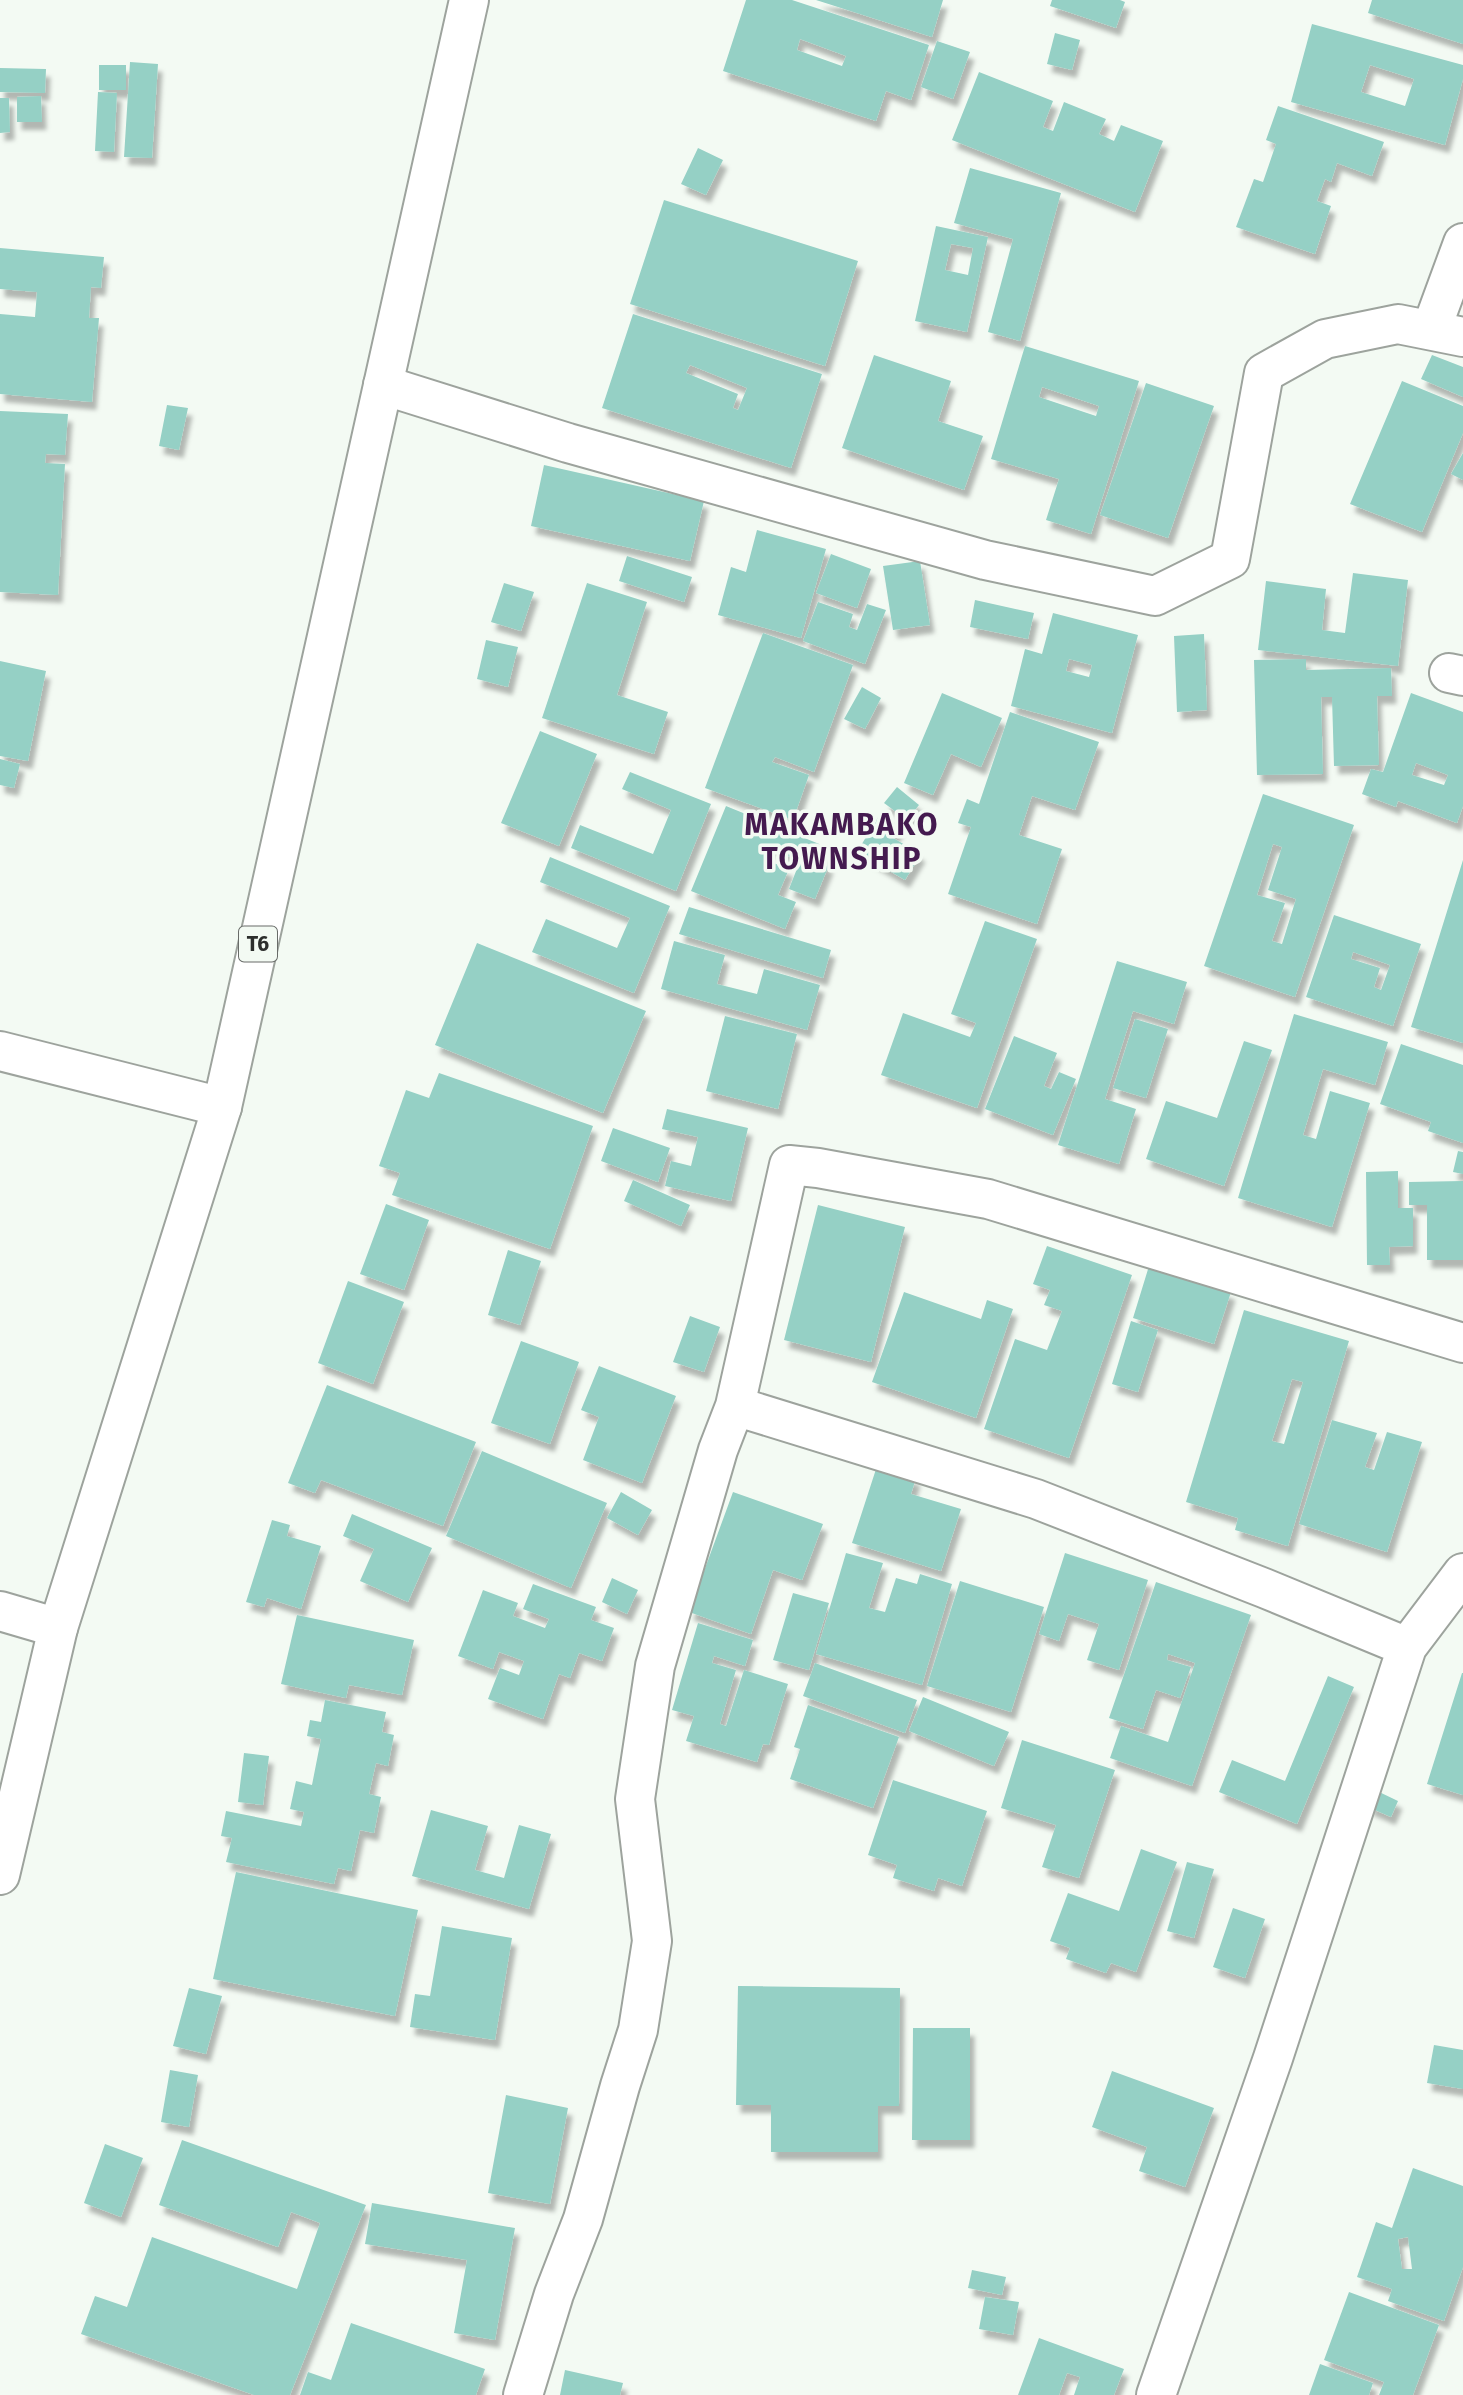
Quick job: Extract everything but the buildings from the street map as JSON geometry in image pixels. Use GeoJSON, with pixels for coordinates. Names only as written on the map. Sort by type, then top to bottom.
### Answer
{"type":"FeatureCollection","features":[{"type":"Feature","properties":{"kind":"main road","name":"T6"},"geometry":{"type":"LineString","coordinates":[[0,1875],[58,1628],[222,1107],[469,0]]}},
{"type":"Feature","properties":{"kind":"main road"},"geometry":{"type":"LineString","coordinates":[[383,385],[568,443],[985,560],[1155,596],[1230,559],[1264,373],[1325,339],[1398,324],[1447,334],[1463,243]]}},
{"type":"Feature","properties":{"kind":"main road"},"geometry":{"type":"LineString","coordinates":[[0,1051],[222,1107]]}},
{"type":"Feature","properties":{"kind":"main road"},"geometry":{"type":"LineString","coordinates":[[523,2395],[554,2294],[583,2218],[638,2030],[652,1941],[635,1798],[655,1666],[718,1450],[735,1406],[789,1165],[988,1199],[1463,1343]]}},
{"type":"Feature","properties":{"kind":"main road"},"geometry":{"type":"LineString","coordinates":[[735,1406],[1036,1499],[1407,1647]]}},
{"type":"Feature","properties":{"kind":"main road"},"geometry":{"type":"LineString","coordinates":[[1156,2395],[1278,2045],[1407,1647],[1463,1573]]}},
{"type":"Feature","properties":{"kind":"main road"},"geometry":{"type":"LineString","coordinates":[[0,1611],[58,1628]]}},
{"type":"Feature","properties":{"kind":"district","name":"MAKAMBAKO TOWNSHIP"},"geometry":{"type":"Point","coordinates":[842,842]}}]}
